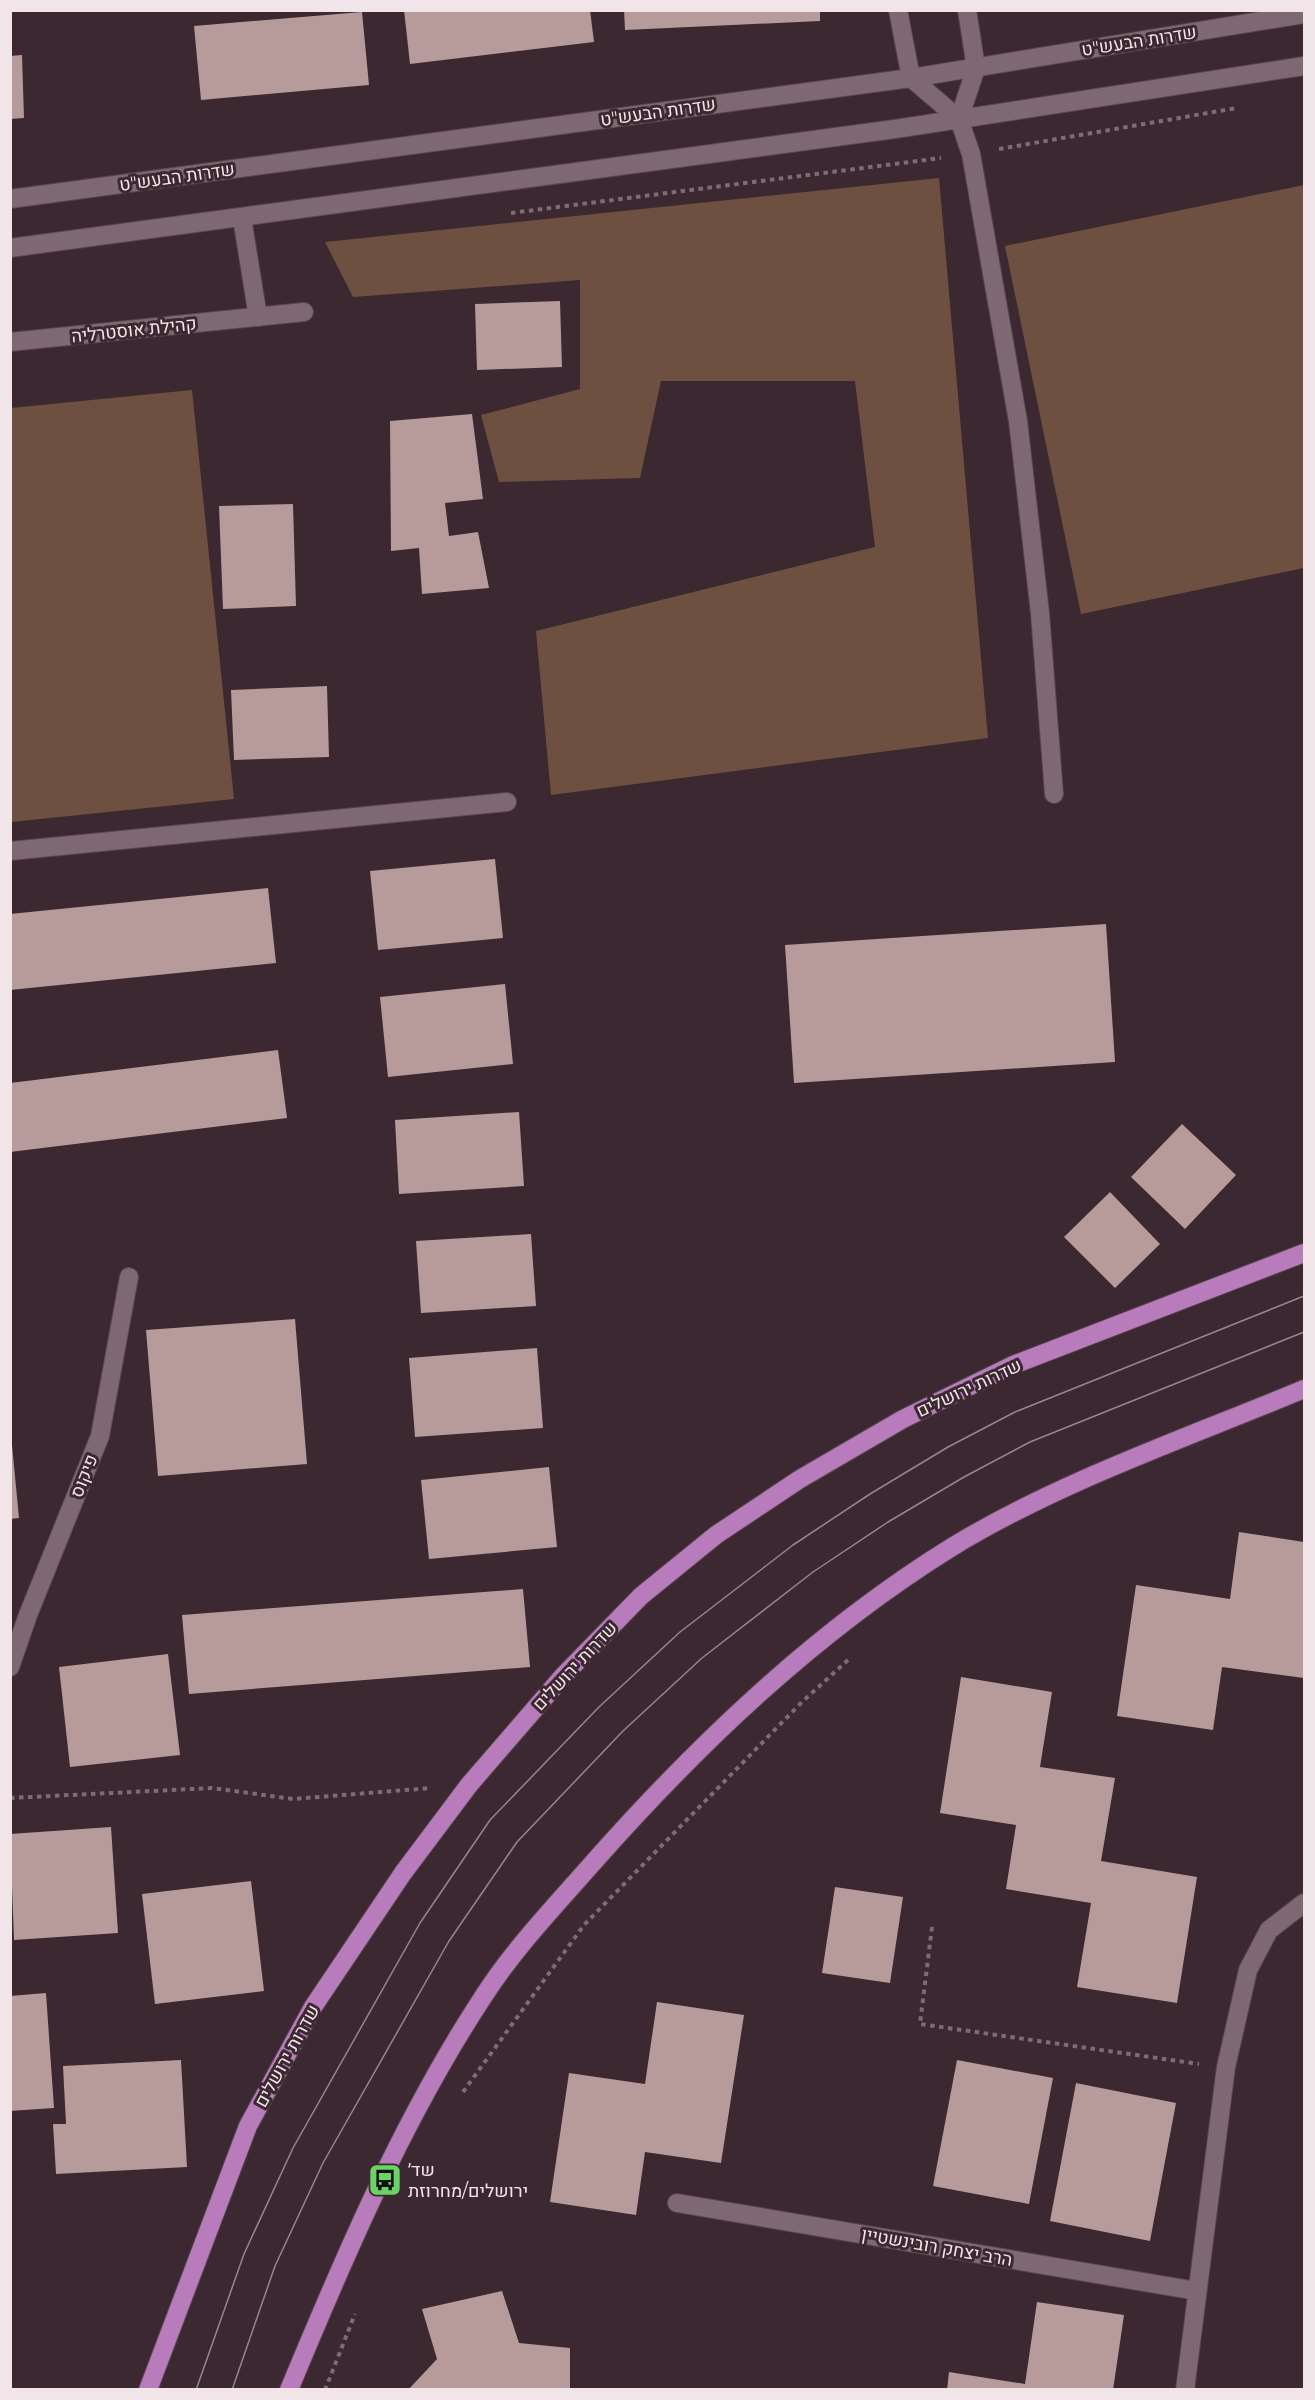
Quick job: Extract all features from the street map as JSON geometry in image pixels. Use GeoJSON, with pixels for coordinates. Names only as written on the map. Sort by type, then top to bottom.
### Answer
{"type":"FeatureCollection","features":[{"type":"Feature","properties":{"kind":"main road","name":"שדרות ירושלים"},"geometry":{"type":"LineString","coordinates":[[148,2390],[248,2126],[313,2007],[403,1873],[469,1785],[564,1675],[641,1596],[716,1535],[800,1479],[903,1419],[1013,1365],[1305,1253]]}},
{"type":"Feature","properties":{"kind":"main road"},"geometry":{"type":"LineString","coordinates":[[289,2390],[333,2285],[420,2102],[484,1994],[565,1894],[631,1820],[723,1725],[867,1605],[954,1546],[1050,1495],[1305,1389]]}},
{"type":"Feature","properties":{"kind":"street"},"geometry":{"type":"LineString","coordinates":[[898,10],[911,78],[959,119],[971,154],[1018,421],[1040,613],[1054,794]]}},
{"type":"Feature","properties":{"kind":"street"},"geometry":{"type":"LineString","coordinates":[[959,119],[976,68],[967,10]]}},
{"type":"Feature","properties":{"kind":"street","name":"שדרות הבעש\"ט"},"geometry":{"type":"LineString","coordinates":[[10,199],[911,78],[1305,14]]}},
{"type":"Feature","properties":{"kind":"street"},"geometry":{"type":"LineString","coordinates":[[10,248],[959,119],[1305,66]]}},
{"type":"Feature","properties":{"kind":"street"},"geometry":{"type":"LineString","coordinates":[[242,218],[258,317]]}},
{"type":"Feature","properties":{"kind":"street","name":"קהילת אוסטרליה"},"geometry":{"type":"LineString","coordinates":[[10,342],[304,312]]}},
{"type":"Feature","properties":{"kind":"street"},"geometry":{"type":"LineString","coordinates":[[10,852],[507,802]]}},
{"type":"Feature","properties":{"kind":"street","name":"פיקוס"},"geometry":{"type":"LineString","coordinates":[[10,1667],[28,1615],[100,1437],[129,1277]]}},
{"type":"Feature","properties":{"kind":"street"},"geometry":{"type":"LineString","coordinates":[[1185,2390],[1226,2067],[1248,1970],[1269,1930],[1305,1903]]}},
{"type":"Feature","properties":{"kind":"street","name":"הרב יצחק רובינשטיין"},"geometry":{"type":"LineString","coordinates":[[677,2203],[1197,2291]]}},
{"type":"Feature","properties":{"kind":"path"},"geometry":{"type":"LineString","coordinates":[[458,2098],[584,1925],[802,1702],[851,1657]]}},
{"type":"Feature","properties":{"kind":"path"},"geometry":{"type":"LineString","coordinates":[[10,1798],[212,1788],[292,1799],[469,1785]]}},
{"type":"Feature","properties":{"kind":"path"},"geometry":{"type":"LineString","coordinates":[[932,1927],[920,2024],[1226,2067]]}},
{"type":"Feature","properties":{"kind":"path"},"geometry":{"type":"LineString","coordinates":[[325,2390],[357,2310]]}},
{"type":"Feature","properties":{"kind":"shaded area"},"geometry":{"type":"Polygon","coordinates":[[[939,178],[988,738],[551,795],[536,631],[875,547],[855,381],[661,381],[640,478],[499,482],[481,415],[580,389],[580,280],[353,297],[325,242],[939,178]]]}},
{"type":"Feature","properties":{"kind":"shaded area"},"geometry":{"type":"Polygon","coordinates":[[[1304,185],[1304,568],[1081,614],[1005,246],[1304,185]]]}},
{"type":"Feature","properties":{"kind":"shaded area"},"geometry":{"type":"Polygon","coordinates":[[[192,390],[234,799],[11,822],[11,408],[192,390]]]}},
{"type":"Feature","properties":{"kind":"building"},"geometry":{"type":"Polygon","coordinates":[[[404,10],[590,10],[594,42],[410,64],[404,10]]]}},
{"type":"Feature","properties":{"kind":"building"},"geometry":{"type":"Polygon","coordinates":[[[624,10],[820,10],[820,21],[625,30],[624,10]]]}},
{"type":"Feature","properties":{"kind":"building"},"geometry":{"type":"Polygon","coordinates":[[[362,12],[369,85],[201,100],[194,26],[362,12]]]}},
{"type":"Feature","properties":{"kind":"building"},"geometry":{"type":"Polygon","coordinates":[[[22,55],[24,118],[10,119],[10,56],[22,55]]]}},
{"type":"Feature","properties":{"kind":"building"},"geometry":{"type":"Polygon","coordinates":[[[560,301],[562,367],[477,370],[475,304],[560,301]]]}},
{"type":"Feature","properties":{"kind":"building"},"geometry":{"type":"Polygon","coordinates":[[[472,414],[483,499],[445,503],[449,536],[478,532],[489,588],[422,594],[419,548],[391,551],[390,421],[472,414]]]}},
{"type":"Feature","properties":{"kind":"building"},"geometry":{"type":"Polygon","coordinates":[[[293,504],[296,606],[223,609],[219,506],[293,504]]]}},
{"type":"Feature","properties":{"kind":"building"},"geometry":{"type":"Polygon","coordinates":[[[327,686],[329,757],[234,760],[231,690],[327,686]]]}},
{"type":"Feature","properties":{"kind":"building"},"geometry":{"type":"Polygon","coordinates":[[[495,859],[503,938],[378,950],[370,871],[495,859]]]}},
{"type":"Feature","properties":{"kind":"building"},"geometry":{"type":"Polygon","coordinates":[[[268,888],[276,963],[10,990],[10,914],[268,888]]]}},
{"type":"Feature","properties":{"kind":"building"},"geometry":{"type":"Polygon","coordinates":[[[1106,924],[1115,1062],[794,1083],[785,945],[1106,924]]]}},
{"type":"Feature","properties":{"kind":"building"},"geometry":{"type":"Polygon","coordinates":[[[505,984],[513,1064],[388,1077],[380,997],[505,984]]]}},
{"type":"Feature","properties":{"kind":"building"},"geometry":{"type":"Polygon","coordinates":[[[278,1050],[287,1118],[10,1152],[10,1083],[278,1050]]]}},
{"type":"Feature","properties":{"kind":"building"},"geometry":{"type":"Polygon","coordinates":[[[519,1112],[524,1186],[399,1194],[395,1120],[519,1112]]]}},
{"type":"Feature","properties":{"kind":"building"},"geometry":{"type":"Polygon","coordinates":[[[1182,1124],[1236,1175],[1185,1229],[1131,1177],[1182,1124]]]}},
{"type":"Feature","properties":{"kind":"building"},"geometry":{"type":"Polygon","coordinates":[[[1110,1192],[1160,1244],[1115,1288],[1064,1237],[1110,1192]]]}},
{"type":"Feature","properties":{"kind":"building"},"geometry":{"type":"Polygon","coordinates":[[[531,1234],[536,1306],[421,1313],[416,1241],[531,1234]]]}},
{"type":"Feature","properties":{"kind":"building"},"geometry":{"type":"Polygon","coordinates":[[[295,1319],[307,1464],[158,1476],[146,1330],[295,1319]]]}},
{"type":"Feature","properties":{"kind":"building"},"geometry":{"type":"Polygon","coordinates":[[[537,1348],[543,1428],[415,1437],[409,1358],[537,1348]]]}},
{"type":"Feature","properties":{"kind":"building"},"geometry":{"type":"Polygon","coordinates":[[[10,1424],[19,1518],[10,1519],[10,1424]]]}},
{"type":"Feature","properties":{"kind":"building"},"geometry":{"type":"Polygon","coordinates":[[[549,1467],[557,1547],[429,1559],[421,1480],[549,1467]]]}},
{"type":"Feature","properties":{"kind":"building"},"geometry":{"type":"Polygon","coordinates":[[[1239,1532],[1304,1542],[1304,1678],[1222,1667],[1213,1730],[1117,1716],[1136,1585],[1230,1599],[1239,1532]]]}},
{"type":"Feature","properties":{"kind":"building"},"geometry":{"type":"Polygon","coordinates":[[[523,1589],[530,1667],[189,1694],[182,1615],[523,1589]]]}},
{"type":"Feature","properties":{"kind":"building"},"geometry":{"type":"Polygon","coordinates":[[[168,1654],[180,1755],[70,1767],[59,1667],[168,1654]]]}},
{"type":"Feature","properties":{"kind":"building"},"geometry":{"type":"Polygon","coordinates":[[[961,1677],[1052,1692],[1040,1767],[1115,1778],[1101,1861],[1197,1877],[1177,2003],[1077,1987],[1091,1903],[1006,1889],[1016,1825],[940,1813],[961,1677]]]}},
{"type":"Feature","properties":{"kind":"building"},"geometry":{"type":"Polygon","coordinates":[[[111,1827],[118,1933],[14,1940],[10,1834],[111,1827]]]}},
{"type":"Feature","properties":{"kind":"building"},"geometry":{"type":"Polygon","coordinates":[[[251,1881],[264,1991],[155,2004],[142,1894],[251,1881]]]}},
{"type":"Feature","properties":{"kind":"building"},"geometry":{"type":"Polygon","coordinates":[[[835,1887],[903,1897],[890,1983],[822,1973],[835,1887]]]}},
{"type":"Feature","properties":{"kind":"building"},"geometry":{"type":"Polygon","coordinates":[[[46,1993],[54,2108],[10,2111],[10,1996],[46,1993]]]}},
{"type":"Feature","properties":{"kind":"building"},"geometry":{"type":"Polygon","coordinates":[[[657,2002],[744,2015],[721,2163],[645,2152],[636,2215],[550,2202],[569,2073],[645,2084],[657,2002]]]}},
{"type":"Feature","properties":{"kind":"building"},"geometry":{"type":"Polygon","coordinates":[[[181,2060],[187,2167],[56,2174],[53,2124],[66,2124],[63,2066],[181,2060]]]}},
{"type":"Feature","properties":{"kind":"building"},"geometry":{"type":"Polygon","coordinates":[[[957,2060],[1053,2078],[1029,2204],[933,2186],[957,2060]]]}},
{"type":"Feature","properties":{"kind":"building"},"geometry":{"type":"Polygon","coordinates":[[[1076,2083],[1176,2103],[1150,2241],[1050,2221],[1076,2083]]]}},
{"type":"Feature","properties":{"kind":"building"},"geometry":{"type":"Polygon","coordinates":[[[502,2291],[519,2343],[570,2348],[570,2390],[408,2390],[437,2359],[422,2309],[502,2291]]]}},
{"type":"Feature","properties":{"kind":"building"},"geometry":{"type":"Polygon","coordinates":[[[1037,2302],[1124,2315],[1113,2390],[947,2390],[949,2372],[1025,2384],[1037,2302]]]}},
{"type":"Feature","properties":{"kind":"tram line"},"geometry":{"type":"LineString","coordinates":[[196,2390],[244,2254],[293,2148],[420,1923],[490,1820],[599,1707],[680,1632],[793,1545],[870,1494],[948,1447],[1015,1412],[1304,1296]]}},
{"type":"Feature","properties":{"kind":"tram line"},"geometry":{"type":"LineString","coordinates":[[232,2390],[275,2266],[323,2163],[449,1941],[517,1842],[623,1731],[702,1658],[813,1572],[888,1522],[964,1477],[1030,1442],[1304,1332]]}},
{"type":"Feature","properties":{"kind":"place","name":"שד׳ ירושלים/מחרוזת"},"geometry":{"type":"Point","coordinates":[385,2180]}}]}
